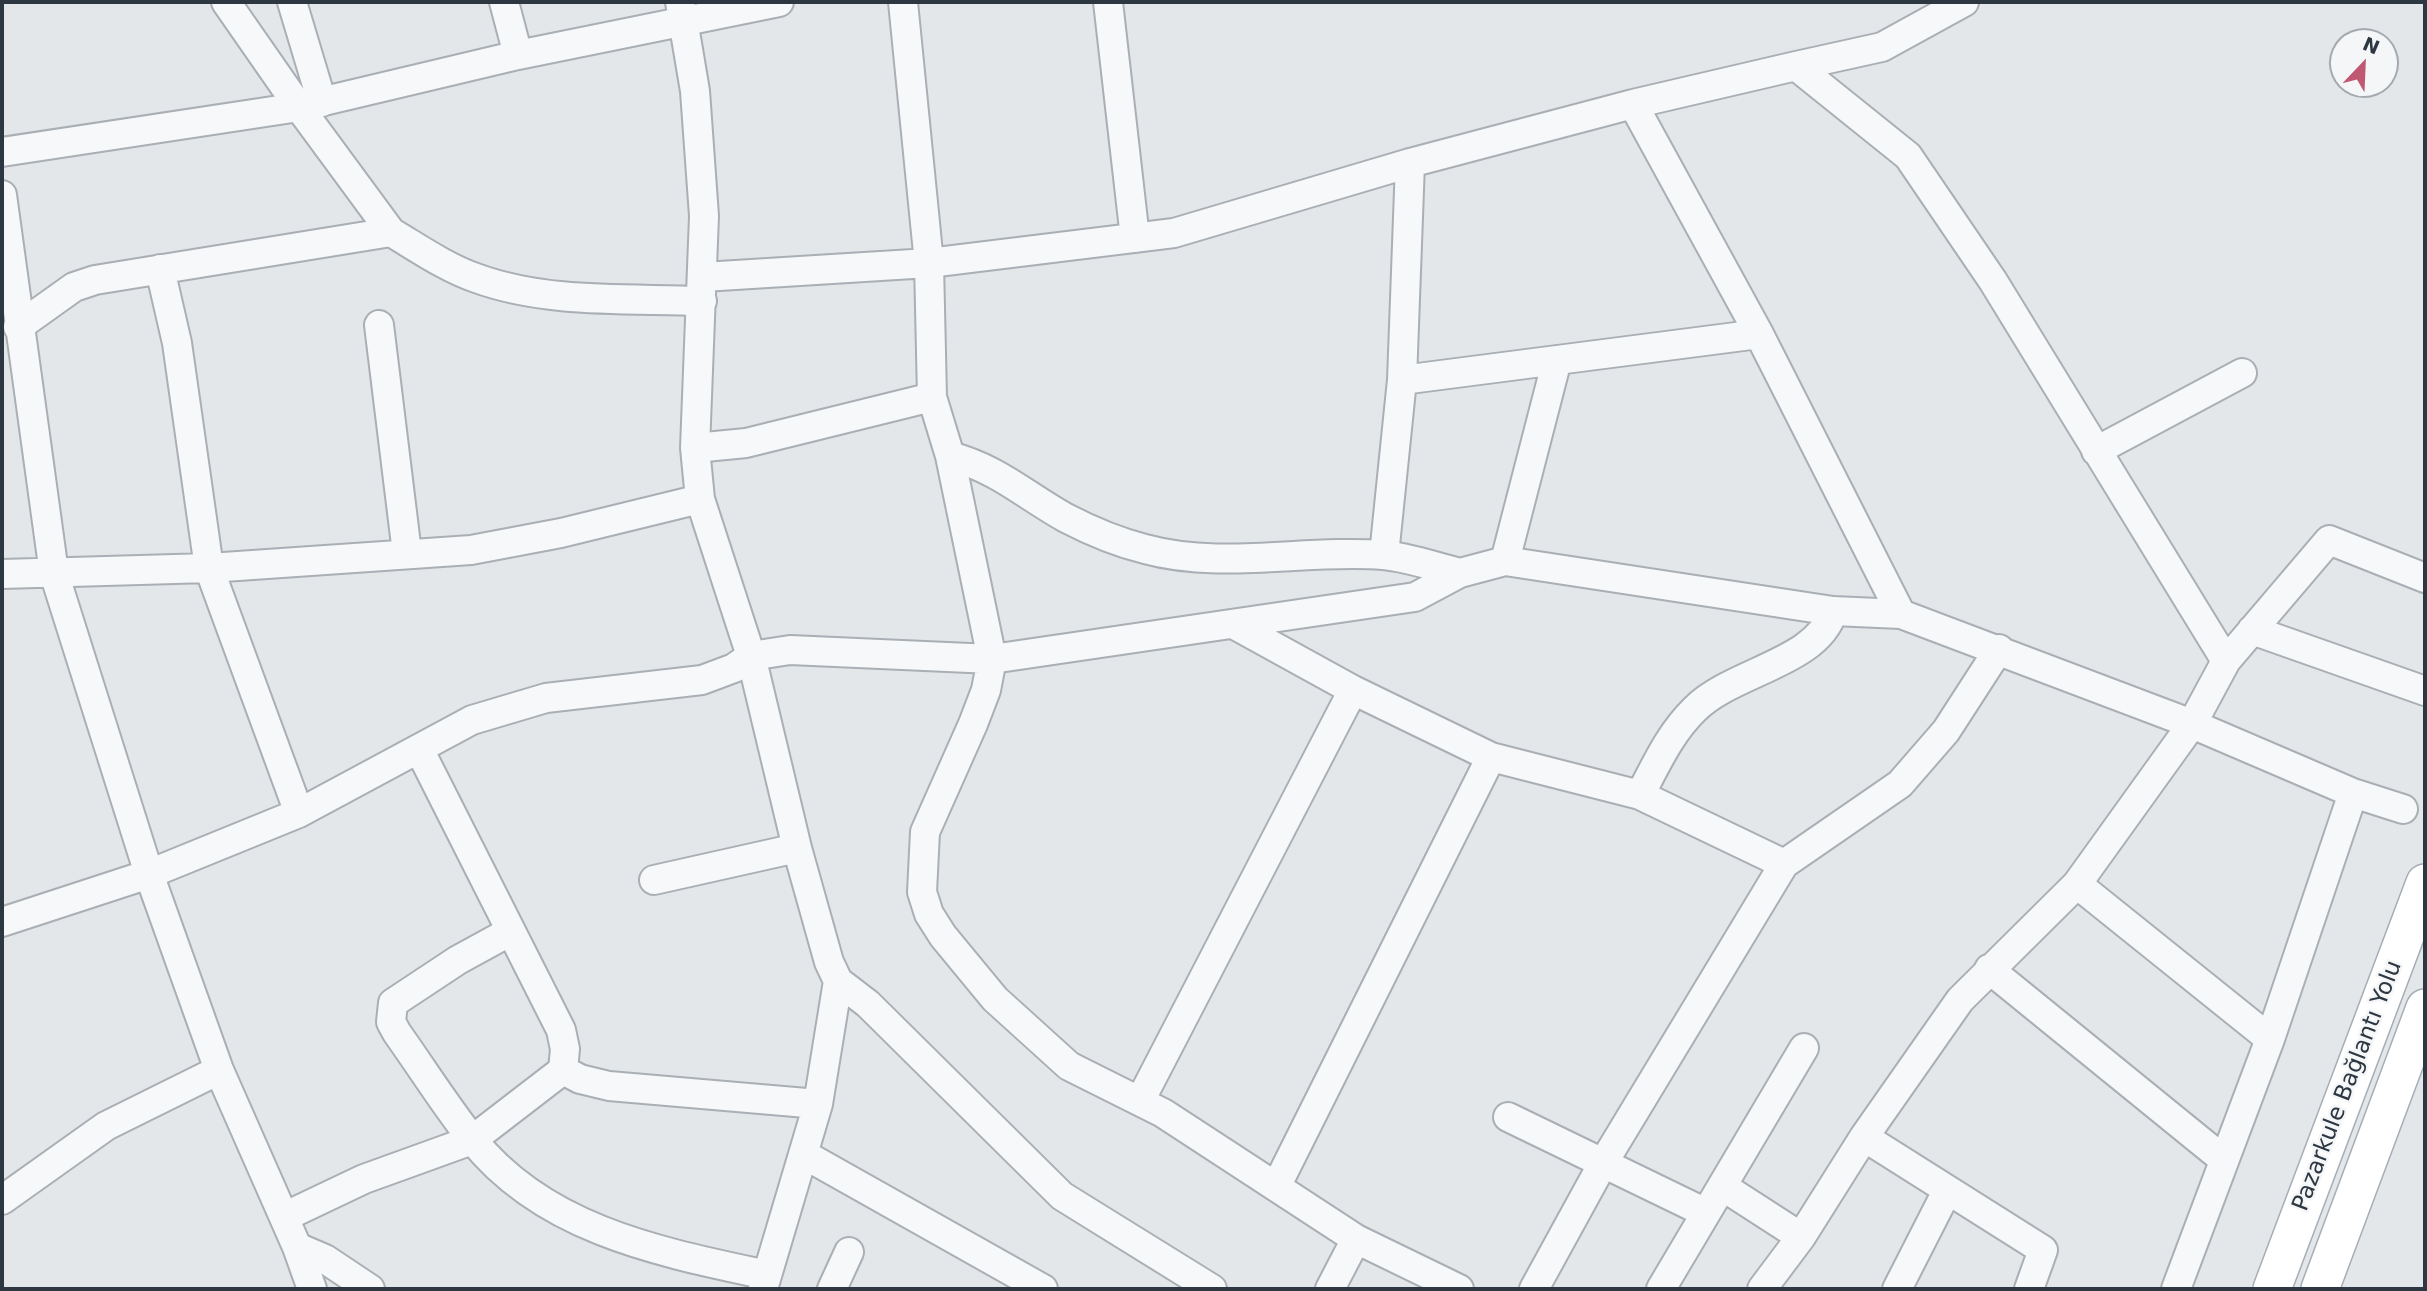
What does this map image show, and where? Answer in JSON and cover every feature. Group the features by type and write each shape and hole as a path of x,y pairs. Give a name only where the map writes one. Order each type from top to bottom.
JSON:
{"main road":[{"name":"Pazarkule Bağlantı Yolu","path":"2272,1289 2425,883"},
{"name":"Pazarkule Bağlantı Yolu","path":"2320,1289 2425,1008"}],"street":[{"path":"226,2 310,105 390,232 445,265 514,289 549,295 702,289 1135,238 1214,223 1410,163 1633,104 1882,47 1964,2"},
{"path":"292,2 310,105"},
{"path":"504,2 518,55"},
{"path":"2,152 310,105 518,55 682,11 779,2"},
{"path":"903,2 929,263 932,397 950,456 992,659 986,690 973,724 925,832 922,892 929,914 995,999 1069,1066 1140,1101 1277,1185 1356,1239 1459,1289"},
{"path":"1108,2 1135,238"},
{"path":"682,11 701,143 702,289 695,448 700,499 751,656 797,848 829,962 838,981 868,1004 1062,1196 1212,1289"},
{"path":"1796,66 1908,156 1993,281 2225,661"},
{"path":"1633,104 1759,334 1901,614"},
{"path":"1384,555 1402,380 1410,163"},
{"path":"2,195 18,327 54,573 149,874 219,1070 297,1247 312,1289"},
{"path":"18,327 74,287 95,280 390,232"},
{"path":"160,269 177,343 209,568 299,813"},
{"path":"379,325 407,553"},
{"path":"1402,380 1759,334"},
{"path":"1505,561 1557,360"},
{"path":"2096,451 2242,373"},
{"path":"695,448 746,443 932,397"},
{"path":"950,456 979,464 1003,476 1065,517 1094,532 1146,550 1193,557 1384,555 1460,573"},
{"path":"2,574 209,568 471,550 700,499"},
{"path":"1762,1289 1801,1237 1864,1138 1960,1000 2077,884 2192,724 2225,661 2329,540 2425,578"},
{"path":"2,922 149,874 299,813 472,720 546,698 702,680 734,668 751,656 790,650 992,659 1235,625 1415,597 1460,573 1505,561 1833,611 1901,614 2000,649 2192,724 2353,793 2403,809"},
{"path":"1640,795 1673,734 1696,708 1719,689 1811,645 1825,632 1833,611"},
{"path":"1235,625 1353,690 1491,757 1640,795 1784,864"},
{"path":"2252,630 2425,691"},
{"path":"1534,1289 1604,1163 1784,864 1900,784 1946,731 2000,649"},
{"path":"1140,1101 1353,690"},
{"path":"284,1217 364,1179 472,1140 563,1070 565,1049 561,1030 419,749"},
{"path":"1277,1185 1491,757"},
{"path":"2176,1289 2270,1039 2353,793"},
{"path":"654,880 797,848"},
{"path":"2077,884 2270,1039"},
{"path":"511,932 458,960 393,1003 391,1022 397,1034 472,1140 523,1187 576,1220 652,1250 765,1282 818,1104 838,981"},
{"path":"1989,969 2224,1160"},
{"path":"1661,1289 1804,1048"},
{"path":"2,1200 106,1126 219,1070"},
{"path":"563,1070 580,1079 609,1086 818,1104"},
{"path":"1508,1117 1706,1213"},
{"path":"1864,1138 2043,1250 2029,1289"},
{"path":"805,1155 1043,1289"},
{"path":"1722,1186 1801,1237"},
{"path":"1897,1289 1947,1191"},
{"path":"1330,1289 1356,1239"},
{"path":"297,1247 326,1259 370,1289"},
{"path":"832,1289 849,1252"}]}
